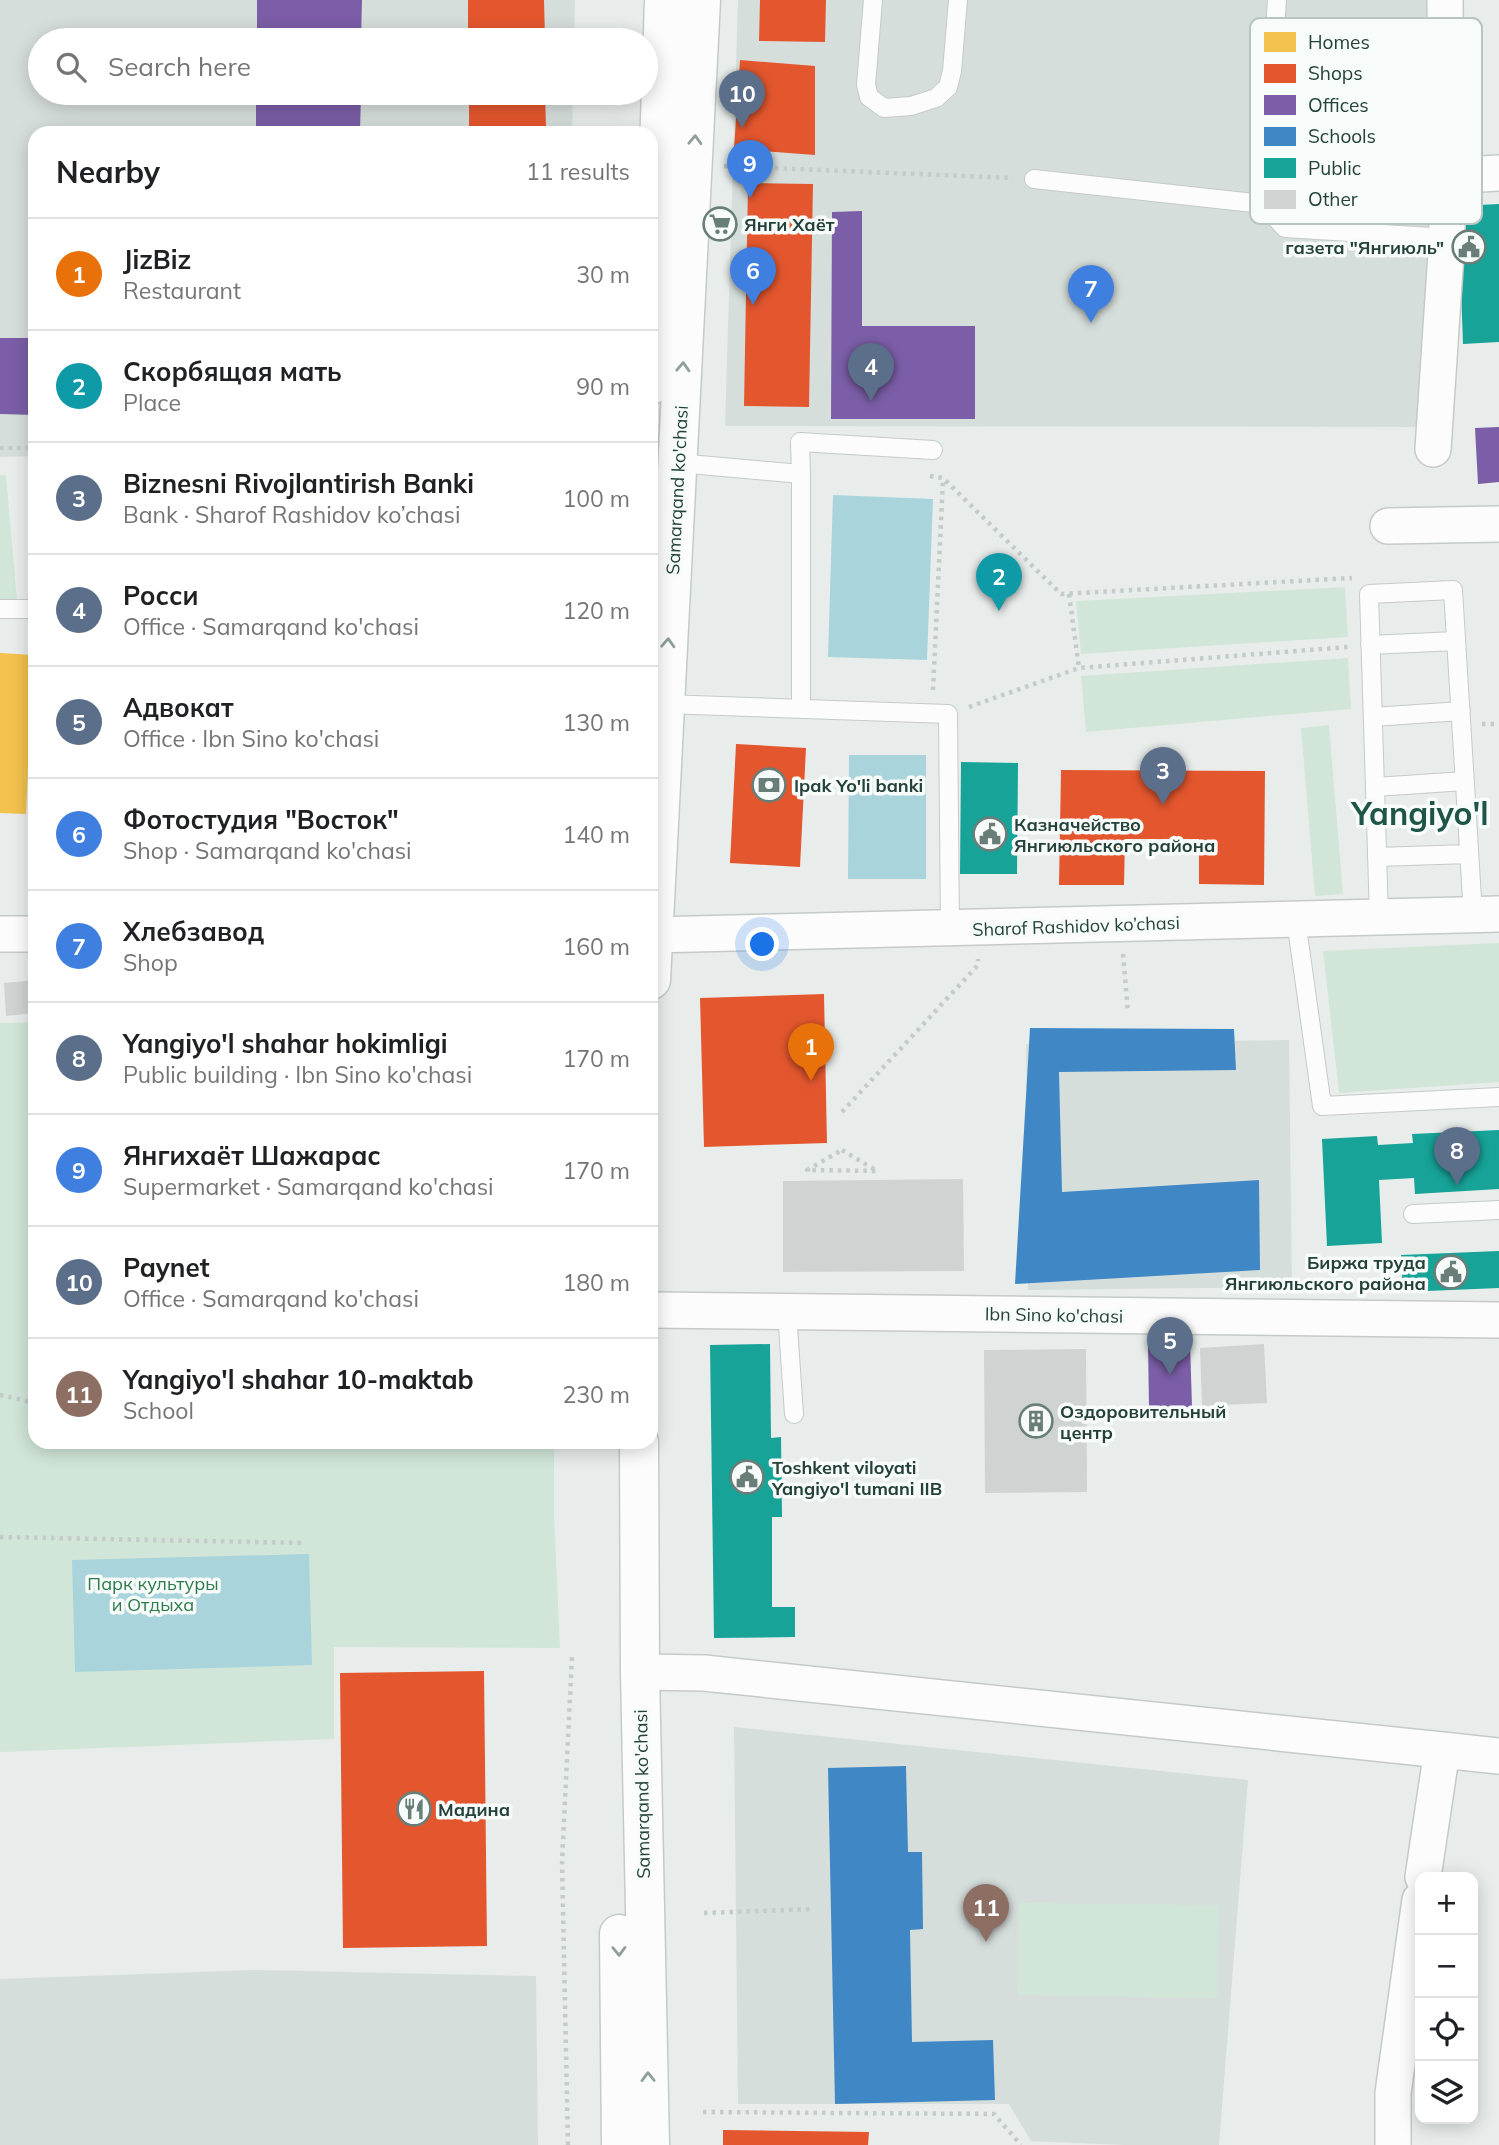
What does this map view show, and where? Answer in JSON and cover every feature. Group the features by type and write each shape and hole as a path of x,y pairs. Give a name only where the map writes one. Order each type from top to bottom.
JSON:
{"main road":[{"path":"657,126 664,0"},
{"name":"Samarqand ko'chasi","path":"658,828 701,0"},
{"name":"Samarqand ko'chasi","path":"617,1449 650,2145"},
{"name":"Samarqand ko'chasi","path":"621,2145 628,1671 639,1449"}],"street":[{"path":"1446,0 1446,18"},
{"path":"1433,449 1447,224"},
{"path":"1388,526 1499,524"},
{"name":"Sharof Rashidov ko’chasi","path":"658,935 1486,914"},
{"path":"0,934 28,934"},
{"name":"Ibn Sino ko'chasi","path":"658,1310 1499,1320"},
{"path":"628,1671 704,1673 1499,1756"},
{"path":"1424,1872 1442,1749"},
{"path":"1393,2145 1393,2093 1415,1935"}],"lane":[{"path":"873,0 866,85 869,97 884,108 911,106 936,99 948,88 958,0"},
{"path":"1276,18 1277,0"},
{"path":"1034,179 1250,203"},
{"path":"1281,224 1285,228 1447,238"},
{"path":"801,709 800,442 933,450"},
{"path":"678,463 801,474"},
{"path":"1379,917 1368,594 1454,590 1469,854 1486,914"},
{"path":"0,609 28,609"},
{"path":"1370,645 1456,640"},
{"path":"665,704 940,714 950,929"},
{"path":"1373,717 1461,711"},
{"path":"1375,787 1465,781"},
{"path":"1377,857 1469,854"},
{"path":"1296,920 1322,1106 1499,1097"},
{"path":"1413,1214 1499,1210"},
{"path":"787,1312 794,1413"}],"path":[{"path":"719,165 1034,179"},
{"path":"0,448 28,448"},
{"path":"917,475 943,478 1061,594 1360,577"},
{"path":"943,478 940,714 1079,668 1370,645"},
{"path":"1069,594 1079,668"},
{"path":"1120,924 1128,1013"},
{"path":"842,1112 978,965"},
{"path":"842,1150 865,1164 877,1171 807,1170 842,1150"},
{"path":"0,1395 28,1401"},
{"path":"0,1537 304,1543"},
{"path":"568,2145 562,1862 572,1656"},
{"path":"704,1913 813,1909"},
{"path":"703,2112 995,2114 1021,2145"}],"shaded area":[{"path":"0,0 575,0 574,28 28,28 28,105 573,105 572,126 28,126 28,456 0,457"},
{"path":"738,0 1446,0 1445,18 1250,18 1250,224 1429,224 1422,427 725,426"},
{"path":"1289,1040 1292,1287 1028,1290 1026,1044"},
{"path":"734,1727 1248,1780 1219,2145 1031,2141 1009,2104 738,2104"},
{"path":"255,1970 536,1976 538,2145 0,2145 0,1979"}],"green space":[{"path":"0,475 6,475 17,601 0,601"},
{"path":"1345,587 1348,637 1081,654 1076,601"},
{"path":"1348,658 1351,709 1086,732 1081,676"},
{"path":"1329,725 1343,894 1315,896 1301,728"},
{"path":"1499,943 1499,1082 1339,1093 1323,951"},
{"name":"Парк культуры и Отдыха","path":"28,1022 28,1449 554,1449 560,1648 334,1647 334,1739 0,1752 0,1023"},
{"path":"1019,1903 1219,1905 1218,1998 1018,1995"}],"water":[{"path":"833,495 933,499 927,660 828,657"},
{"path":"849,755 926,755 926,879 848,879"},
{"path":"309,1554 312,1665 75,1672 72,1560"}],"building: Homes":[{"path":"0,653 28,655 26,814 0,813"}],"building: Shops":[{"path":"468,0 544,0 545,28 468,28"},
{"path":"760,0 826,0 825,42 759,41"},
{"path":"740,60 815,66 815,155 734,149"},
{"path":"469,105 545,105 546,126 469,126"},
{"path":"748,183 813,184 809,407 744,406"},
{"name":"Ipak Yo'li banki","path":"736,744 806,748 800,867 730,863"},
{"path":"1061,770 1265,771 1264,885 1199,884 1199,839 1125,839 1124,885 1059,885"},
{"path":"824,994 827,1143 704,1147 700,998"},
{"name":"Мадина","path":"484,1671 487,1946 343,1948 340,1673"},
{"path":"723,2130 869,2132 868,2145 723,2145"}],"building: Offices":[{"path":"257,0 362,0 361,28 257,28"},
{"path":"256,105 361,105 360,126 256,126"},
{"path":"862,211 862,326 975,326 975,419 831,419 832,212"},
{"path":"0,338 28,338 28,415 0,414"},
{"path":"1499,427 1499,482 1478,484 1475,428"},
{"path":"1190,1342 1192,1407 1149,1408 1148,1344"}],"building: Schools":[{"path":"1030,1028 1234,1029 1236,1070 1059,1072 1062,1192 1259,1180 1260,1270 1015,1284"},
{"path":"906,1766 908,1852 922,1852 923,1929 910,1930 912,2042 993,2040 995,2100 835,2104 828,1768"}],"building: Public":[{"path":"1499,204 1499,342 1463,344 1459,224 1482,224 1482,205"},
{"path":"961,762 1018,763 1017,874 960,874"},
{"path":"1499,1130 1499,1189 1415,1194 1414,1178 1379,1180 1382,1243 1327,1246 1322,1139 1377,1136 1378,1145 1413,1143 1412,1134"},
{"name":"Биржа труда Янгиюльского района","path":"1499,1251 1499,1288 1403,1292 1401,1255"},
{"name":"Toshkent viloyati Yangiyo'l tumani IIB","path":"770,1344 771,1438 781,1437 782,1517 772,1517 772,1607 795,1607 795,1637 714,1638 710,1345"}],"building: Other":[{"path":"28,981 28,1014 6,1016 4,983"},
{"path":"963,1179 964,1271 783,1272 783,1181"},
{"path":"1264,1344 1267,1403 1202,1406 1200,1348"},
{"name":"Оздоровительный центр","path":"1086,1349 1087,1492 985,1493 984,1350"}],"place":[{"name":"Paynet","path":"742,128"},
{"name":"Янгихаёт Шажарас","path":"750,198"},
{"name":"Янги Хаёт","path":"720,224"},
{"name":"газета \"Янгиюль\"","path":"1469,247"},
{"name":"Фотостудия \"Восток\"","path":"753,305"},
{"name":"Хлебзавод","path":"1091,323"},
{"name":"Росси","path":"871,401"},
{"name":"Скорбящая мать","path":"999,611"},
{"name":"Ipak Yo'li banki","path":"769,785"},
{"name":"Biznesni Rivojlantirish Banki","path":"1163,805"},
{"name":"Казначейство Янгиюльского района","path":"990,834"},
{"name":"JizBiz","path":"811,1081"},
{"name":"Yangiyo'l shahar hokimligi","path":"1457,1185"},
{"name":"Биржа труда Янгиюльского района","path":"1451,1272"},
{"name":"Адвокат","path":"1170,1375"},
{"name":"Оздоровительный центр","path":"1036,1421"},
{"name":"Toshkent viloyati Yangiyo'l tumani IIB","path":"747,1477"},
{"name":"Мадина","path":"414,1809"},
{"name":"Yangiyo'l shahar 10-maktab","path":"986,1942"}],"district":[{"name":"Yangiyo'l","path":"1420,813"}]}
